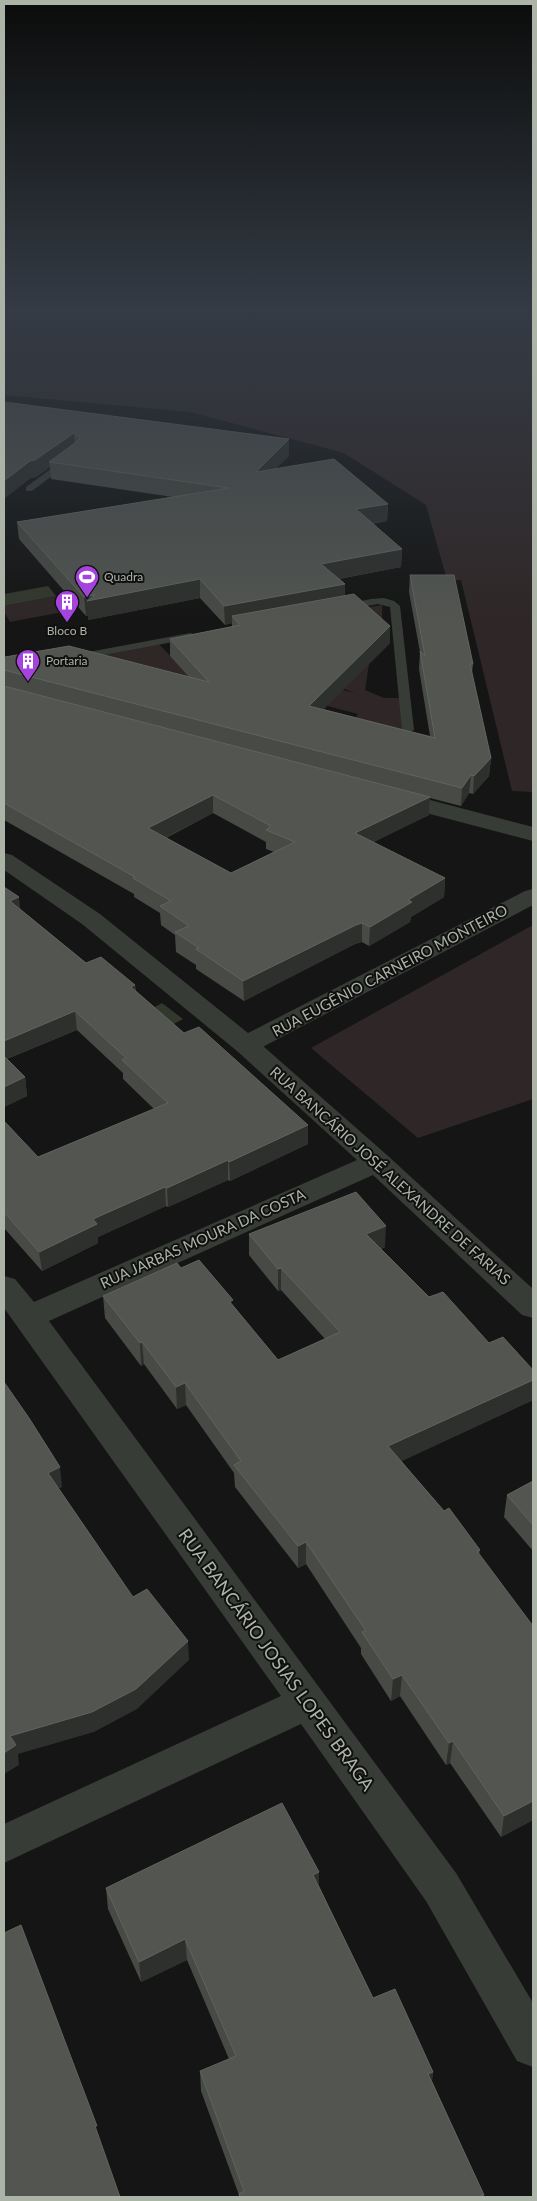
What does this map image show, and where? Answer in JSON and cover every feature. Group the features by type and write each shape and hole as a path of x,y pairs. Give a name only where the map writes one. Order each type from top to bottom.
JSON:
{"street":[{"path":"370,791 533,834"},
{"name":"RUA BANCÁRIO JOSÉ ALEXANDRE DE FARIAS","path":"4,860 91,919 246,1045 377,1162 533,1307"},
{"name":"RUA EUGÊNIO CARNEIRO MONTEIRO","path":"246,1045 533,896"},
{"name":"RUA JARBAS MOURA DA COSTA","path":"29,1316 377,1162"},
{"name":"RUA BANCÁRIO JOSIAS LOPES BRAGA","path":"4,1287 29,1316 306,1703 441,1887 533,2045"},
{"path":"4,1844 306,1703"}],"lane":[{"path":"29,489 75,454"},
{"path":"332,610 381,601 392,603 396,606 408,730"},
{"path":"68,658 205,633"}],"shaded area":[{"path":"204,416 533,416 533,792 512,791 461,580 447,580 426,505 344,453"},
{"path":"48,586 56,596 4,606 4,594"},
{"path":"61,595 73,610 10,622 4,612 4,606"},
{"path":"382,605 383,648 371,651 365,690 384,698 400,698 402,730 355,718 358,714 304,700 60,664 159,644 188,675 352,610","holes":["359,673 344,689 355,693 322,685"]},
{"path":"533,925 533,1099 418,1138 311,1048"},
{"path":"162,1003 183,1019 170,1026 149,1010"}],"building":[{"path":"4,416 110,416 289,439 256,472 334,459 388,504 356,509 402,549 321,564 345,584 224,606 200,579 87,601 95,595 84,597 17,522 229,488 49,462 79,440 80,437 74,433 35,460 30,461 4,481"},
{"path":"410,575 454,575 473,664 470,664 491,758 474,776 471,775 462,788 4,670 5,657 69,646 209,682 170,639 240,625 232,616 354,594 390,626 309,706 435,738 420,651 425,656"},
{"path":"4,686 430,797 355,833 445,878 408,900 412,902 370,927 362,923 356,925 243,981 196,949 199,948 175,932 189,926 160,906 171,901 133,878 135,877 4,803","holes":["213,795 271,826 266,830 295,842 231,873 148,828"]},
{"path":"4,887 19,897 10,901 86,963 101,957 135,985 131,987 184,1033 199,1027 308,1125 229,1162 228,1160 93,1219 97,1224 39,1252 4,1212 4,1121 38,1157 168,1103 122,1060 126,1058 75,1011 4,1041"},
{"path":"4,1056 25,1077 4,1087"},
{"path":"356,1192 386,1226 366,1234 429,1297 443,1292 489,1343 503,1337 533,1370 533,1380 388,1446 444,1511 449,1508 480,1550 477,1551 533,1626 533,1801 504,1816 453,1741 449,1743 402,1675 393,1679 362,1632 366,1631 306,1542 298,1546 234,1465 241,1461 185,1383 176,1387 142,1342 140,1343 103,1296 177,1263 181,1268 199,1260 233,1300 230,1302 278,1360 340,1332 281,1268 278,1269 249,1234"},
{"path":"4,1382 60,1467 48,1473 133,1597 147,1589 188,1641 136,1689 92,1712 10,1736 16,1745 4,1753"},
{"path":"533,1481 533,1525 507,1495"},
{"path":"282,1803 319,1872 313,1875 373,1998 395,1989 433,2072 428,2074 484,2195 478,2197 240,2197 239,2194 244,2191 200,2071 236,2056 185,1939 139,1962 106,1888"},
{"path":"21,1925 97,2126 95,2126 120,2197 4,2197 4,1933"}],"place":[{"name":"Quadra","path":"87,598"},
{"name":"Bloco B","path":"67,623"},
{"name":"Portaria","path":"28,682"}]}
